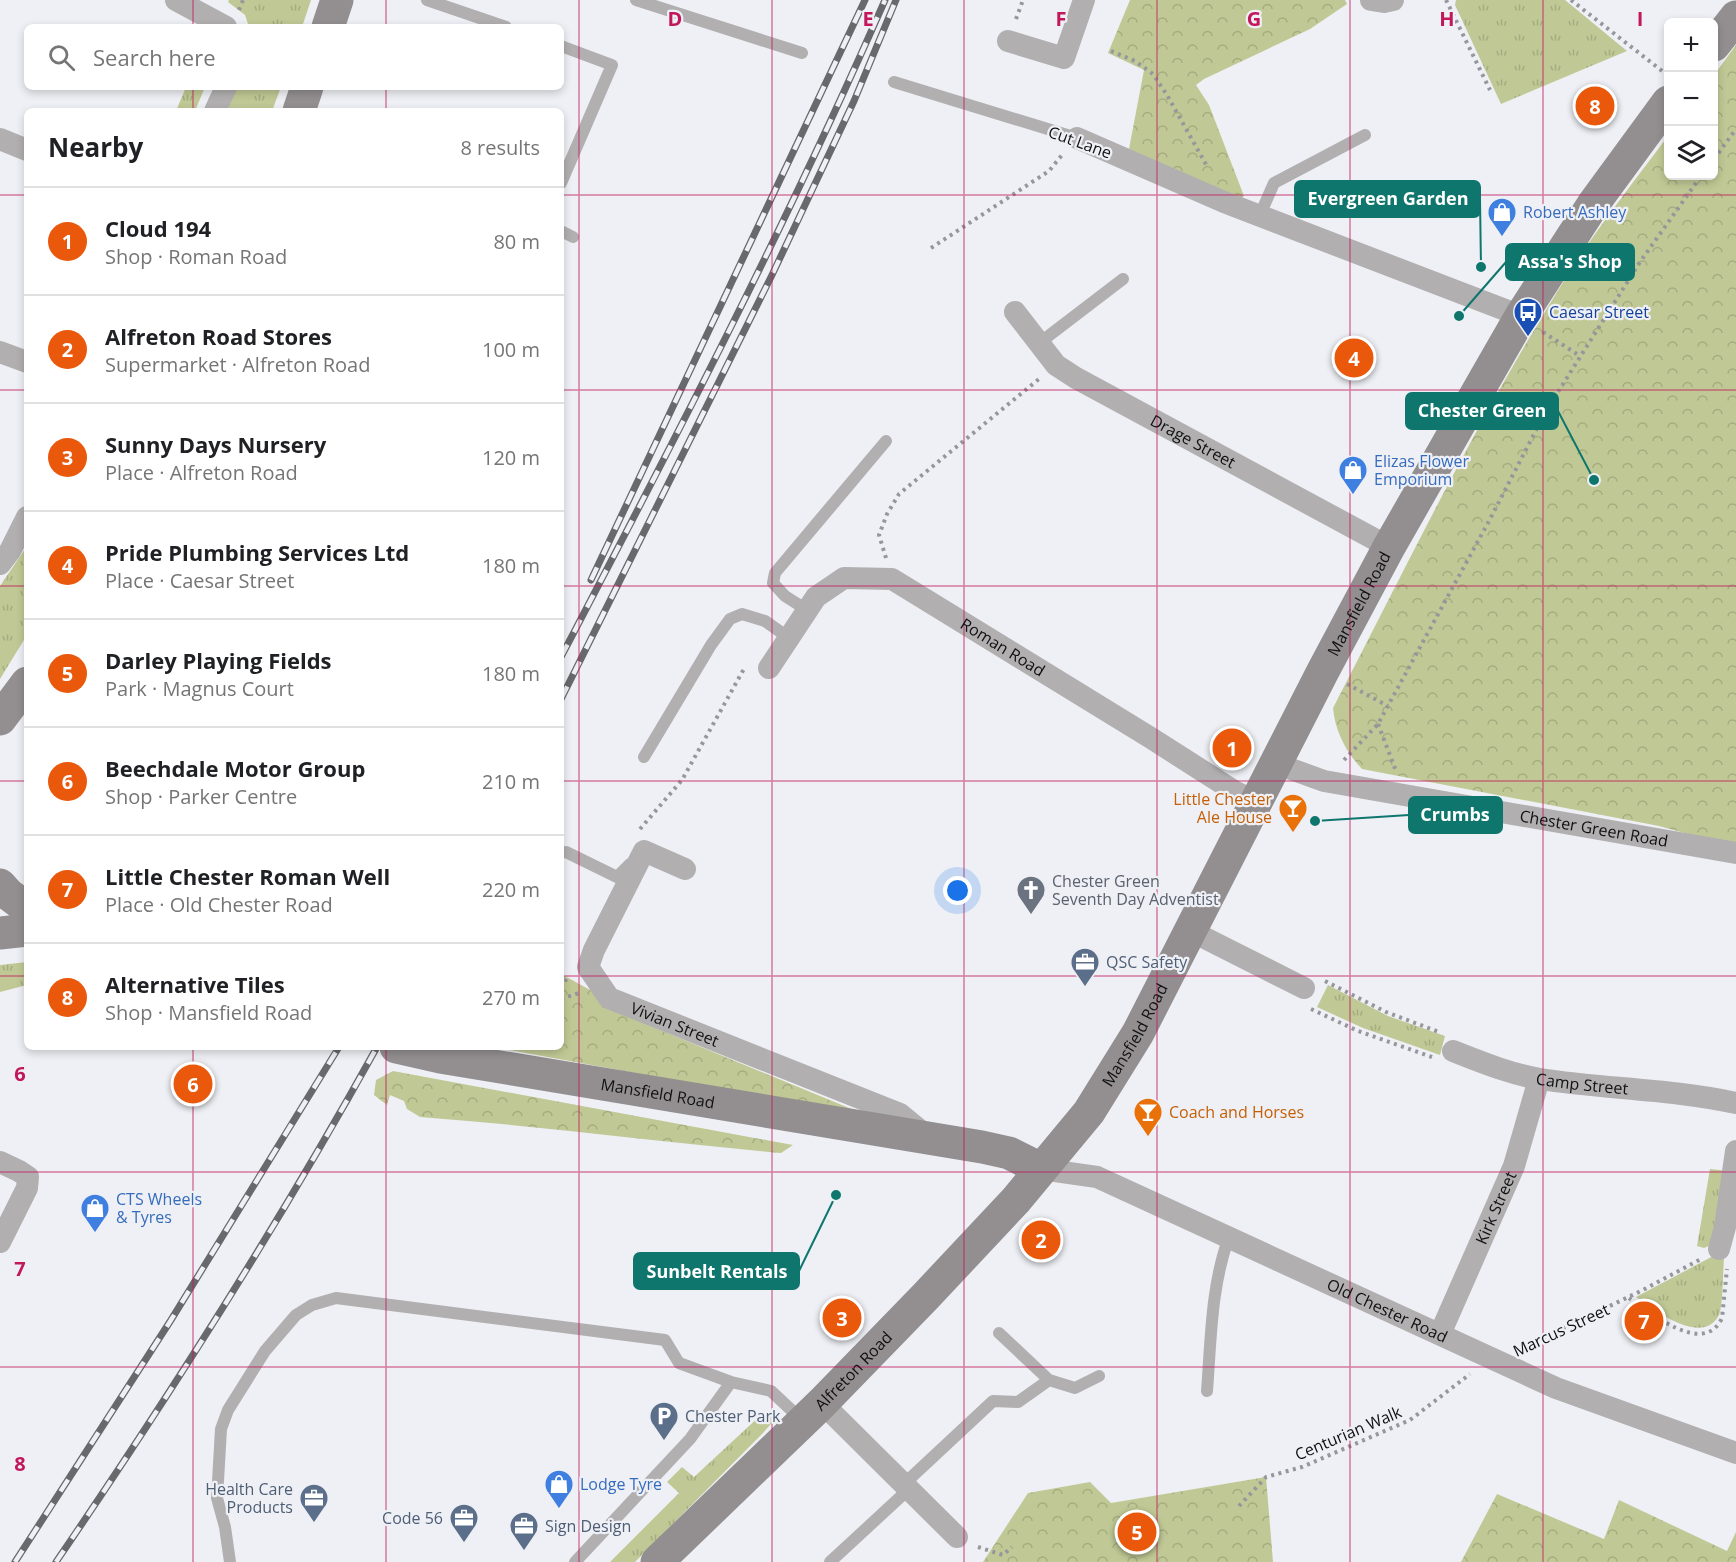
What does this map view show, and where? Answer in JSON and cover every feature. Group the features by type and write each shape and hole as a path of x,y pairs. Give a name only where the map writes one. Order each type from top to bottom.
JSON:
{"street":[{"path":"176,0 220,24"},
{"path":"329,24 337,0"},
{"path":"1008,41 1064,58 1084,0"},
{"path":"1371,0 1384,2 1393,0"},
{"path":"1718,39 1736,17"},
{"path":"216,108 225,90"},
{"path":"300,108 307,90"},
{"name":"Mansfield Road","path":"408,1050 1009,1153 1041,1169 1089,1112 1138,1033 1323,670 1389,548 1521,316 1594,203 1664,107"},
{"name":"Cut Lane","path":"1077,138 1260,215"},
{"path":"0,139 24,149"},
{"path":"1260,215 1521,316"},
{"name":"Drage Street","path":"1015,312 1056,365 1076,378 1389,548"},
{"path":"0,352 24,361"},
{"path":"0,564 10,551 24,523"},
{"path":"769,668 816,597 844,578 892,579"},
{"name":"Roman Road","path":"892,579 1234,791 1256,802"},
{"path":"0,719 24,687"},
{"name":"Chester Green Road","path":"1277,764 1324,781 1736,853"},
{"path":"639,843 685,869"},
{"name":"Vivian Street","path":"639,843 588,967 609,998 900,1114 930,1139"},
{"path":"0,885 24,906"},
{"path":"0,933 24,930"},
{"path":"1189,930 1310,991"},
{"name":"Camp Street","path":"1453,1051 1498,1068 1539,1079 1726,1101"},
{"name":"Kirk Street","path":"1440,1334 1514,1166 1539,1079"},
{"path":"1725,1246 1736,1151"},
{"path":"0,1161 28,1177 27,1188 0,1242"},
{"name":"Old Chester Road","path":"1041,1169 1097,1177 1556,1388 1736,1453"},
{"name":"Alfreton Road","path":"657,1562 813,1412 926,1297 1016,1200 1041,1169"},
{"path":"813,1412 906,1486 957,1537"}],"lane":[{"path":"427,0 497,24"},
{"path":"636,0 802,52"},
{"path":"564,47 612,65 564,176"},
{"name":"Cut Lane","path":"894,82 1077,138"},
{"path":"1260,215 1274,183 1365,135"},
{"path":"564,232 573,237"},
{"path":"1038,344 1123,279"},
{"path":"807,610 785,596 773,583 775,573 886,441"},
{"path":"644,757 711,645 730,619 742,614 765,621 789,638"},
{"path":"566,852 617,877 639,843"},
{"path":"1207,1391 1215,1287 1220,1262 1229,1237"},
{"path":"230,1562 225,1527 217,1498 221,1429 228,1410 265,1351 296,1315 312,1305 336,1298 665,1340 679,1363 731,1382 771,1391 813,1412"},
{"path":"999,1333 1049,1380 1075,1388 1098,1376"},
{"path":"830,1562 993,1401 1018,1402 1049,1380"},
{"path":"575,1562 690,1439 731,1382"}],"path":[{"path":"1446,0 1490,90"},
{"path":"1573,1 1580,3"},
{"path":"1573,1 1664,73"},
{"path":"1112,51 1135,61 1153,74 1167,94 1224,201"},
{"path":"1718,152 1736,129"},
{"path":"931,248 1048,171 1077,138"},
{"path":"1324,781 1378,724 1546,411 1640,262 1698,180"},
{"path":"1521,316 1580,356"},
{"path":"892,579 879,535 887,514 899,494 1056,365"},
{"path":"639,843 682,780 748,662 769,668"},
{"path":"1323,670 1388,706"},
{"path":"1378,724 1404,794"},
{"path":"1324,980 1386,1012 1456,1039 1453,1051 1449,1063 1358,1031 1309,1008 1310,991 1324,980"},
{"path":"1628,1298 1665,1322 1694,1334 1705,1335 1719,1325 1722,1318 1725,1246"},
{"name":"Marcus Street","path":"1498,1360 1628,1298 1725,1246"},
{"name":"Centurian Walk","path":"1239,1506 1266,1477 1302,1467 1410,1420 1470,1374 1498,1360"},
{"path":"957,1537 968,1544 1003,1555 1012,1547"}],"green space":[{"path":"229,0 311,0 303,24 248,24 245,15 228,2"},
{"path":"1130,0 1345,0 1347,4 1310,29 1204,79 1196,85 1209,105 1244,196 1238,200 1129,149 1144,70 1108,53"},
{"path":"1456,0 1565,0 1627,51 1501,104 1455,5"},
{"path":"1736,45 1736,847 1659,826 1362,769 1342,741 1333,708 1472,440 1531,335 1600,227 1664,141 1664,180 1718,180 1718,70"},
{"path":"185,90 204,90 196,108 177,108"},
{"path":"236,90 280,90 273,108 228,108"},
{"path":"24,550 24,640 0,679 0,586"},
{"path":"24,962 24,986 0,992 0,965"},
{"path":"564,976 592,991 602,1006 866,1115 509,1050 564,1050"},
{"path":"1328,985 1388,1016 1445,1036 1440,1055 1363,1028 1317,1007"},
{"path":"393,1071 793,1145 781,1153 420,1117 407,1109 404,1101 390,1095 387,1105 374,1095 376,1080"},
{"path":"1710,1169 1729,1171 1713,1244 1704,1248 1697,1246"},
{"path":"1717,1254 1724,1258 1722,1297 1719,1315 1712,1324 1702,1328 1678,1323 1636,1297"},
{"path":"773,1410 776,1418 763,1433 635,1562 610,1562 679,1493 667,1482 682,1467 694,1477 762,1414"},
{"path":"1266,1477 1273,1562 983,1562 1028,1493 1090,1482 1111,1503"},
{"path":"1497,1494 1604,1539 1619,1500 1727,1551 1736,1532 1736,1562 1461,1562"}],"railway":[{"path":"591,580 865,0"},
{"path":"564,651 769,249 848,84 885,0"},
{"path":"564,693 772,275 854,101 896,0"},
{"path":"15,1562 171,1320 337,1050"},
{"path":"56,1562 140,1436 262,1244 375,1050"}],"place":[{"name":"Alternative Tiles","path":"1595,106"},
{"name":"Robert Ashley","path":"1502,238"},
{"name":"Evergreen Garden","path":"1481,267"},
{"name":"Assa's Shop","path":"1459,316"},
{"name":"Caesar Street","path":"1528,338"},
{"name":"Pride Plumbing Services Ltd","path":"1354,358"},
{"name":"Chester Green","path":"1594,480"},
{"name":"Elizas Flower Emporium","path":"1353,496"},
{"name":"Cloud 194","path":"1232,748"},
{"name":"Crumbs","path":"1315,821"},
{"name":"Little Chester Ale House","path":"1293,834"},
{"name":"Chester Green Seventh Day Adventist","path":"1031,916"},
{"name":"QSC Safety","path":"1085,988"},
{"name":"Beechdale Motor Group","path":"193,1084"},
{"name":"Coach and Horses","path":"1148,1138"},
{"name":"Sunbelt Rentals","path":"836,1195"},
{"name":"CTS Wheels & Tyres","path":"95,1234"},
{"name":"Alfreton Road Stores","path":"1041,1240"},
{"name":"Sunny Days Nursery","path":"842,1318"},
{"name":"Little Chester Roman Well","path":"1644,1321"},
{"name":"Chester Park","path":"664,1442"},
{"name":"Lodge Tyre","path":"559,1510"},
{"name":"Health Care Products","path":"314,1524"},
{"name":"Darley Playing Fields","path":"1137,1532"},
{"name":"Code 56","path":"464,1544"},
{"name":"Sign Design","path":"524,1552"}]}
